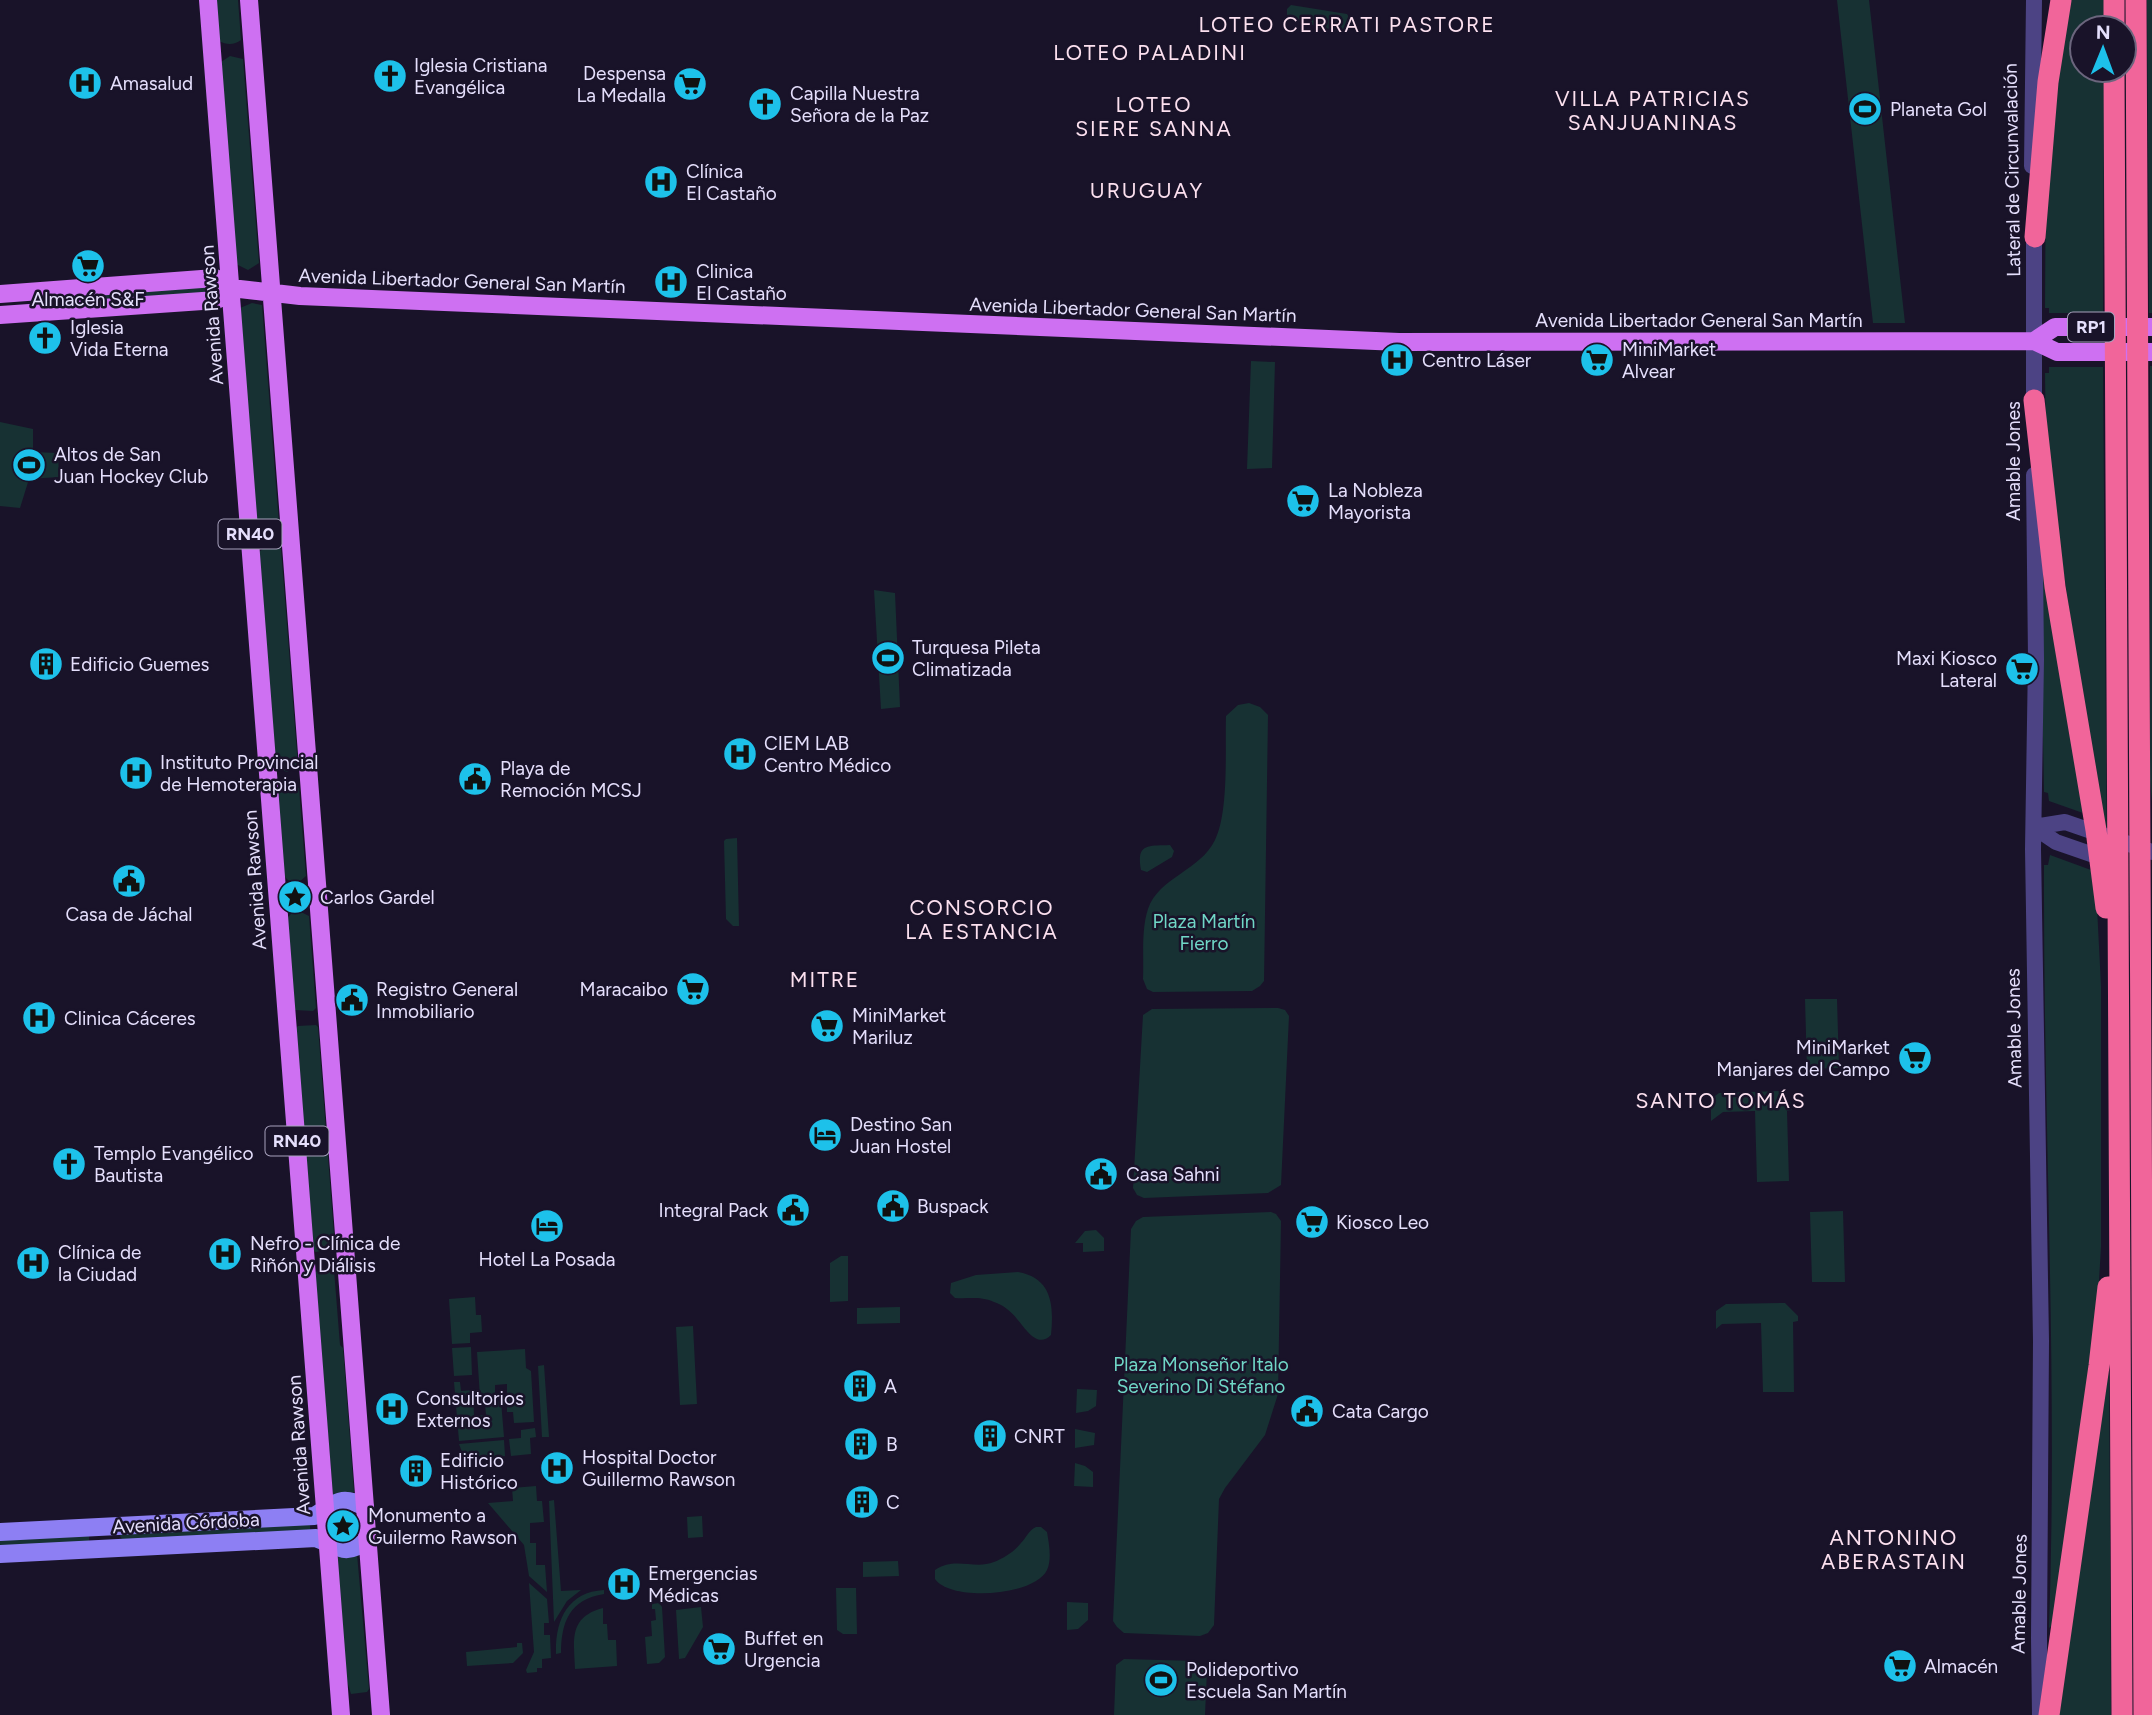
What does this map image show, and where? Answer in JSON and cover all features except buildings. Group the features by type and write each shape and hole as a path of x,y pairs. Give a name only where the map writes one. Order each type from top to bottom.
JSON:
{"highway":[{"path":"2035,237 2048,82 2061,0"},
{"path":"2136,0 2139,807 2147,917 2141,1038 2144,1715"},
{"path":"2114,84 2117,799 2112,911 2120,1184 2122,1715"},
{"path":"2034,401 2055,587 2112,911"},
{"path":"2049,1715 2101,1354 2120,1184"},
{"path":"2141,1212 2152,1313"}],"main road":[{"name":"Avenida Rawson","path":"208,0 341,1715"},
{"name":"RN40","path":"249,0 381,1715"},
{"name":"Avenida Libertador General San Martín","path":"0,294 215,278 231,288 271,293 1399,342 2034,341 2057,352 2152,352"},
{"path":"0,315 217,300 231,288"},
{"name":"Avenida Libertador General San Martín","path":"2034,341 2055,327 2152,327"},
{"name":"Avenida Córdoba","path":"0,1532 314,1516 336,1503 347,1501 365,1507"},
{"name":"Avenida Córdoba","path":"0,1554 316,1538 328,1545 346,1549 368,1539"}],"street":[{"name":"Lateral de Circunvalación","path":"2034,0 2034,341"},
{"name":"Amable Jones","path":"2034,341 2034,994 2042,1375 2040,1715"},
{"path":"2034,827 2064,822 2152,852"},
{"path":"2034,827 2056,842 2152,875"}],"green space":[{"path":"216,0 238,0 241,40 238,42 230,44 219,41"},
{"name":"Planeta Gol","path":"1837,0 1869,0 1905,323 1873,323"},
{"path":"2066,0 2104,0 2104,14 2068,14 2068,84 2104,84 2103,313 2049,313 2049,308 2045,308 2046,149"},
{"path":"2147,0 2152,0 2152,313 2149,313"},
{"path":"1291,5 1347,14 1350,19 1348,28 1343,32 1291,20 1287,9"},
{"path":"230,56 243,59 259,263 248,270 236,264 221,62"},
{"path":"214,285 215,293 91,302 89,300 90,294"},
{"path":"252,303 262,305 279,524 270,528 256,525 240,308"},
{"path":"1251,361 1275,362 1272,468 1247,469"},
{"path":"2152,366 2152,802 2150,781"},
{"path":"2049,367 2103,367 2107,863 2046,454 2045,373 2049,373"},
{"name":"Altos de San Juan Hockey Club","path":"0,422 33,429 33,452 58,453 59,477 29,479 20,508 0,506"},
{"path":"2039,507 2083,813 2049,801 2048,793 2044,792"},
{"path":"267,546 281,549 298,766 287,772 275,767 259,552"},
{"name":"Turquesa Pileta Climatizada","path":"874,590 895,593 900,707 881,709"},
{"name":"Plaza Martín Fierro","path":"1249,703 1260,707 1268,715 1264,981 1252,991 1153,992 1147,989 1143,979 1144,935 1148,909 1161,889 1200,859 1215,840 1224,797 1226,716 1238,705"},
{"path":"289,785 299,788 306,876 298,883 290,882 284,876 277,791"},
{"path":"737,838 739,926 733,926 726,919 724,841"},
{"path":"1170,845 1174,851 1172,857 1147,872 1141,870 1142,850 1150,846"},
{"path":"2050,855 2091,870 2097,907 2101,986 2101,1247 2096,1331 2054,1624 2049,1628 2052,1437 2044,865 2048,865"},
{"path":"299,911 309,916 316,1008 313,1011 295,1010 287,918"},
{"path":"1805,999 1837,999 1839,1068 1807,1069"},
{"path":"1152,1009 1285,1010 1289,1016 1281,1185 1268,1193 1144,1198 1137,1195 1133,1188 1143,1015"},
{"path":"316,1025 335,1248 316,1252 313,1251 295,1029 298,1026"},
{"path":"1779,1091 1792,1104 1792,1110 1787,1111 1789,1181 1757,1182 1755,1111 1723,1112 1711,1121 1711,1099 1719,1093"},
{"path":"1843,1211 1845,1282 1812,1282 1810,1212"},
{"name":"Plaza Monseñor Italo Severino Di Stéfano","path":"1271,1212 1281,1221 1278,1394 1265,1435 1219,1499 1214,1625 1208,1633 1200,1636 1124,1633 1113,1621 1131,1229 1136,1221 1143,1217"},
{"path":"1096,1230 1104,1238 1104,1251 1083,1252 1083,1243 1075,1243 1085,1231"},
{"path":"841,1256 848,1256 848,1301 830,1302 830,1263"},
{"path":"330,1268 334,1270 340,1345 343,1348 354,1492 333,1496 315,1272"},
{"path":"1018,1272 1038,1280 1048,1294 1052,1324 1051,1335 1046,1339 1032,1336 1012,1313 1001,1305 984,1299 955,1298 950,1293 951,1283 976,1275"},
{"path":"475,1297 476,1315 481,1315 482,1332 470,1333 470,1343 452,1344 449,1299"},
{"path":"1785,1303 1798,1316 1798,1321 1793,1322 1794,1392 1763,1392 1761,1323 1722,1324 1716,1329 1716,1311 1726,1304"},
{"path":"900,1307 900,1323 857,1324 857,1308"},
{"path":"693,1326 697,1404 680,1405 676,1327"},
{"path":"471,1347 472,1375 454,1376 452,1348"},
{"path":"525,1349 526,1368 531,1371 534,1422 514,1423 513,1412 507,1412 507,1384 495,1385 495,1395 480,1397 477,1352"},
{"path":"544,1365 549,1437 542,1437 538,1366"},
{"path":"2109,1367 2111,1715 2053,1715"},
{"path":"454,1382 460,1382 461,1391 473,1390 474,1416 486,1415 485,1404 501,1401 504,1437 459,1441"},
{"path":"1077,1389 1097,1390 1096,1406 1076,1413"},
{"path":"535,1428 536,1437 530,1438 531,1454 511,1456 509,1439 521,1438 521,1430"},
{"path":"1075,1429 1095,1433 1094,1445 1075,1448"},
{"path":"504,1440 505,1456 465,1460 459,1444"},
{"path":"1075,1463 1093,1472 1093,1487 1074,1486"},
{"path":"536,1486 537,1501 542,1501 544,1522 530,1523 530,1543 536,1543 536,1565 545,1565 547,1592 529,1576 524,1545 488,1503 513,1501 512,1488"},
{"path":"554,1500 561,1591 581,1590 567,1601 554,1622 549,1501"},
{"path":"702,1516 703,1537 688,1538 687,1517"},
{"path":"310,1524 310,1530 123,1541 120,1536 122,1532"},
{"path":"1036,1527 1047,1532 1049,1561 1047,1570 1027,1586 992,1593 974,1593 944,1586 935,1579 935,1570 942,1566 957,1563 979,1565 1001,1559"},
{"path":"89,1536 89,1541 0,1547 0,1538"},
{"path":"357,1554 369,1689 367,1692 351,1694 346,1678 336,1559 338,1556"},
{"path":"898,1561 899,1576 863,1577 863,1562"},
{"path":"529,1583 547,1599 549,1623 544,1623 544,1635 550,1635 551,1658 542,1659 542,1668 537,1668 537,1672 527,1673 534,1652"},
{"path":"836,1588 856,1588 857,1634 843,1634 837,1630"},
{"path":"604,1590 604,1594 583,1601 575,1607 563,1631 561,1653 556,1654 561,1620 572,1602 591,1592"},
{"path":"1067,1602 1088,1603 1088,1620 1078,1629 1067,1630"},
{"path":"659,1603 662,1607 665,1657 659,1663 647,1664 645,1637 652,1636 651,1621 656,1620 652,1604"},
{"path":"701,1607 703,1627 685,1658 679,1659 676,1610"},
{"path":"603,1608 603,1624 607,1624 608,1640 616,1640 617,1666 575,1669 574,1640 578,1624 584,1617"},
{"path":"517,1643 522,1643 523,1653 513,1663 467,1666 466,1652 517,1647"},
{"name":"Polideportivo Escuela San Martín","path":"1124,1659 1196,1661 1207,1670 1205,1715 1114,1715 1116,1665"}],"place":[{"name":"Iglesia Cristiana Evangélica","path":"390,76"},
{"name":"Amasalud","path":"85,83"},
{"name":"Despensa La Medalla","path":"690,84"},
{"name":"Capilla Nuestra Señora de la Paz","path":"765,104"},
{"name":"Planeta Gol","path":"1865,109"},
{"name":"Clínica El Castaño","path":"661,182"},
{"name":"Almacén S&F","path":"88,266"},
{"name":"Clinica El Castaño","path":"671,282"},
{"name":"Iglesia Vida Eterna","path":"45,338"},
{"name":"Centro Láser","path":"1397,360"},
{"name":"MiniMarket Alvear","path":"1597,360"},
{"name":"Altos de San Juan Hockey Club","path":"29,465"},
{"name":"La Nobleza Mayorista","path":"1303,501"},
{"name":"Turquesa Pileta Climatizada","path":"888,658"},
{"name":"Edificio Guemes","path":"46,664"},
{"name":"Maxi Kiosco Lateral","path":"2022,669"},
{"name":"CIEM LAB Centro Médico","path":"740,754"},
{"name":"Instituto Provincial de Hemoterapia","path":"136,773"},
{"name":"Playa de Remoción MCSJ","path":"475,779"},
{"name":"Casa de Jáchal","path":"129,881"},
{"name":"Carlos Gardel","path":"295,897"},
{"name":"Maracaibo","path":"693,989"},
{"name":"Registro General Inmobiliario","path":"352,1000"},
{"name":"Clinica Cáceres","path":"39,1018"},
{"name":"MiniMarket Mariluz","path":"827,1026"},
{"name":"MiniMarket Manjares del Campo","path":"1915,1058"},
{"name":"Destino San Juan Hostel","path":"825,1135"},
{"name":"Templo Evangélico Bautista","path":"69,1164"},
{"name":"Casa Sahni","path":"1101,1174"},
{"name":"Buspack","path":"893,1206"},
{"name":"Integral Pack","path":"793,1210"},
{"name":"Kiosco Leo","path":"1312,1222"},
{"name":"Hotel La Posada","path":"547,1226"},
{"name":"Nefro - Clínica de Riñón y Diálisis","path":"225,1254"},
{"name":"Clínica de la Ciudad","path":"33,1263"},
{"name":"A","path":"860,1386"},
{"name":"Consultorios Externos","path":"392,1409"},
{"name":"Cata Cargo","path":"1307,1411"},
{"name":"CNRT","path":"990,1436"},
{"name":"B","path":"861,1444"},
{"name":"Hospital Doctor Guillermo Rawson","path":"557,1468"},
{"name":"Edificio Histórico","path":"416,1471"},
{"name":"C","path":"862,1502"},
{"name":"Monumento a Guilermo Rawson","path":"343,1526"},
{"name":"Emergencias Médicas","path":"624,1584"},
{"name":"Buffet en Urgencia","path":"719,1649"},
{"name":"Almacén","path":"1900,1666"},
{"name":"Polideportivo Escuela San Martín","path":"1161,1680"}],"district":[{"name":"LOTEO CERRATI PASTORE","path":"1347,24"},
{"name":"LOTEO PALADINI","path":"1150,52"},
{"name":"VILLA PATRICIAS SANJUANINAS","path":"1653,110"},
{"name":"LOTEO SIERE SANNA","path":"1154,116"},
{"name":"URUGUAY","path":"1147,190"},
{"name":"CONSORCIO LA ESTANCIA","path":"982,919"},
{"name":"MITRE","path":"825,979"},
{"name":"SANTO TOMÁS","path":"1721,1100"},
{"name":"ANTONINO ABERASTAIN","path":"1894,1549"}]}
